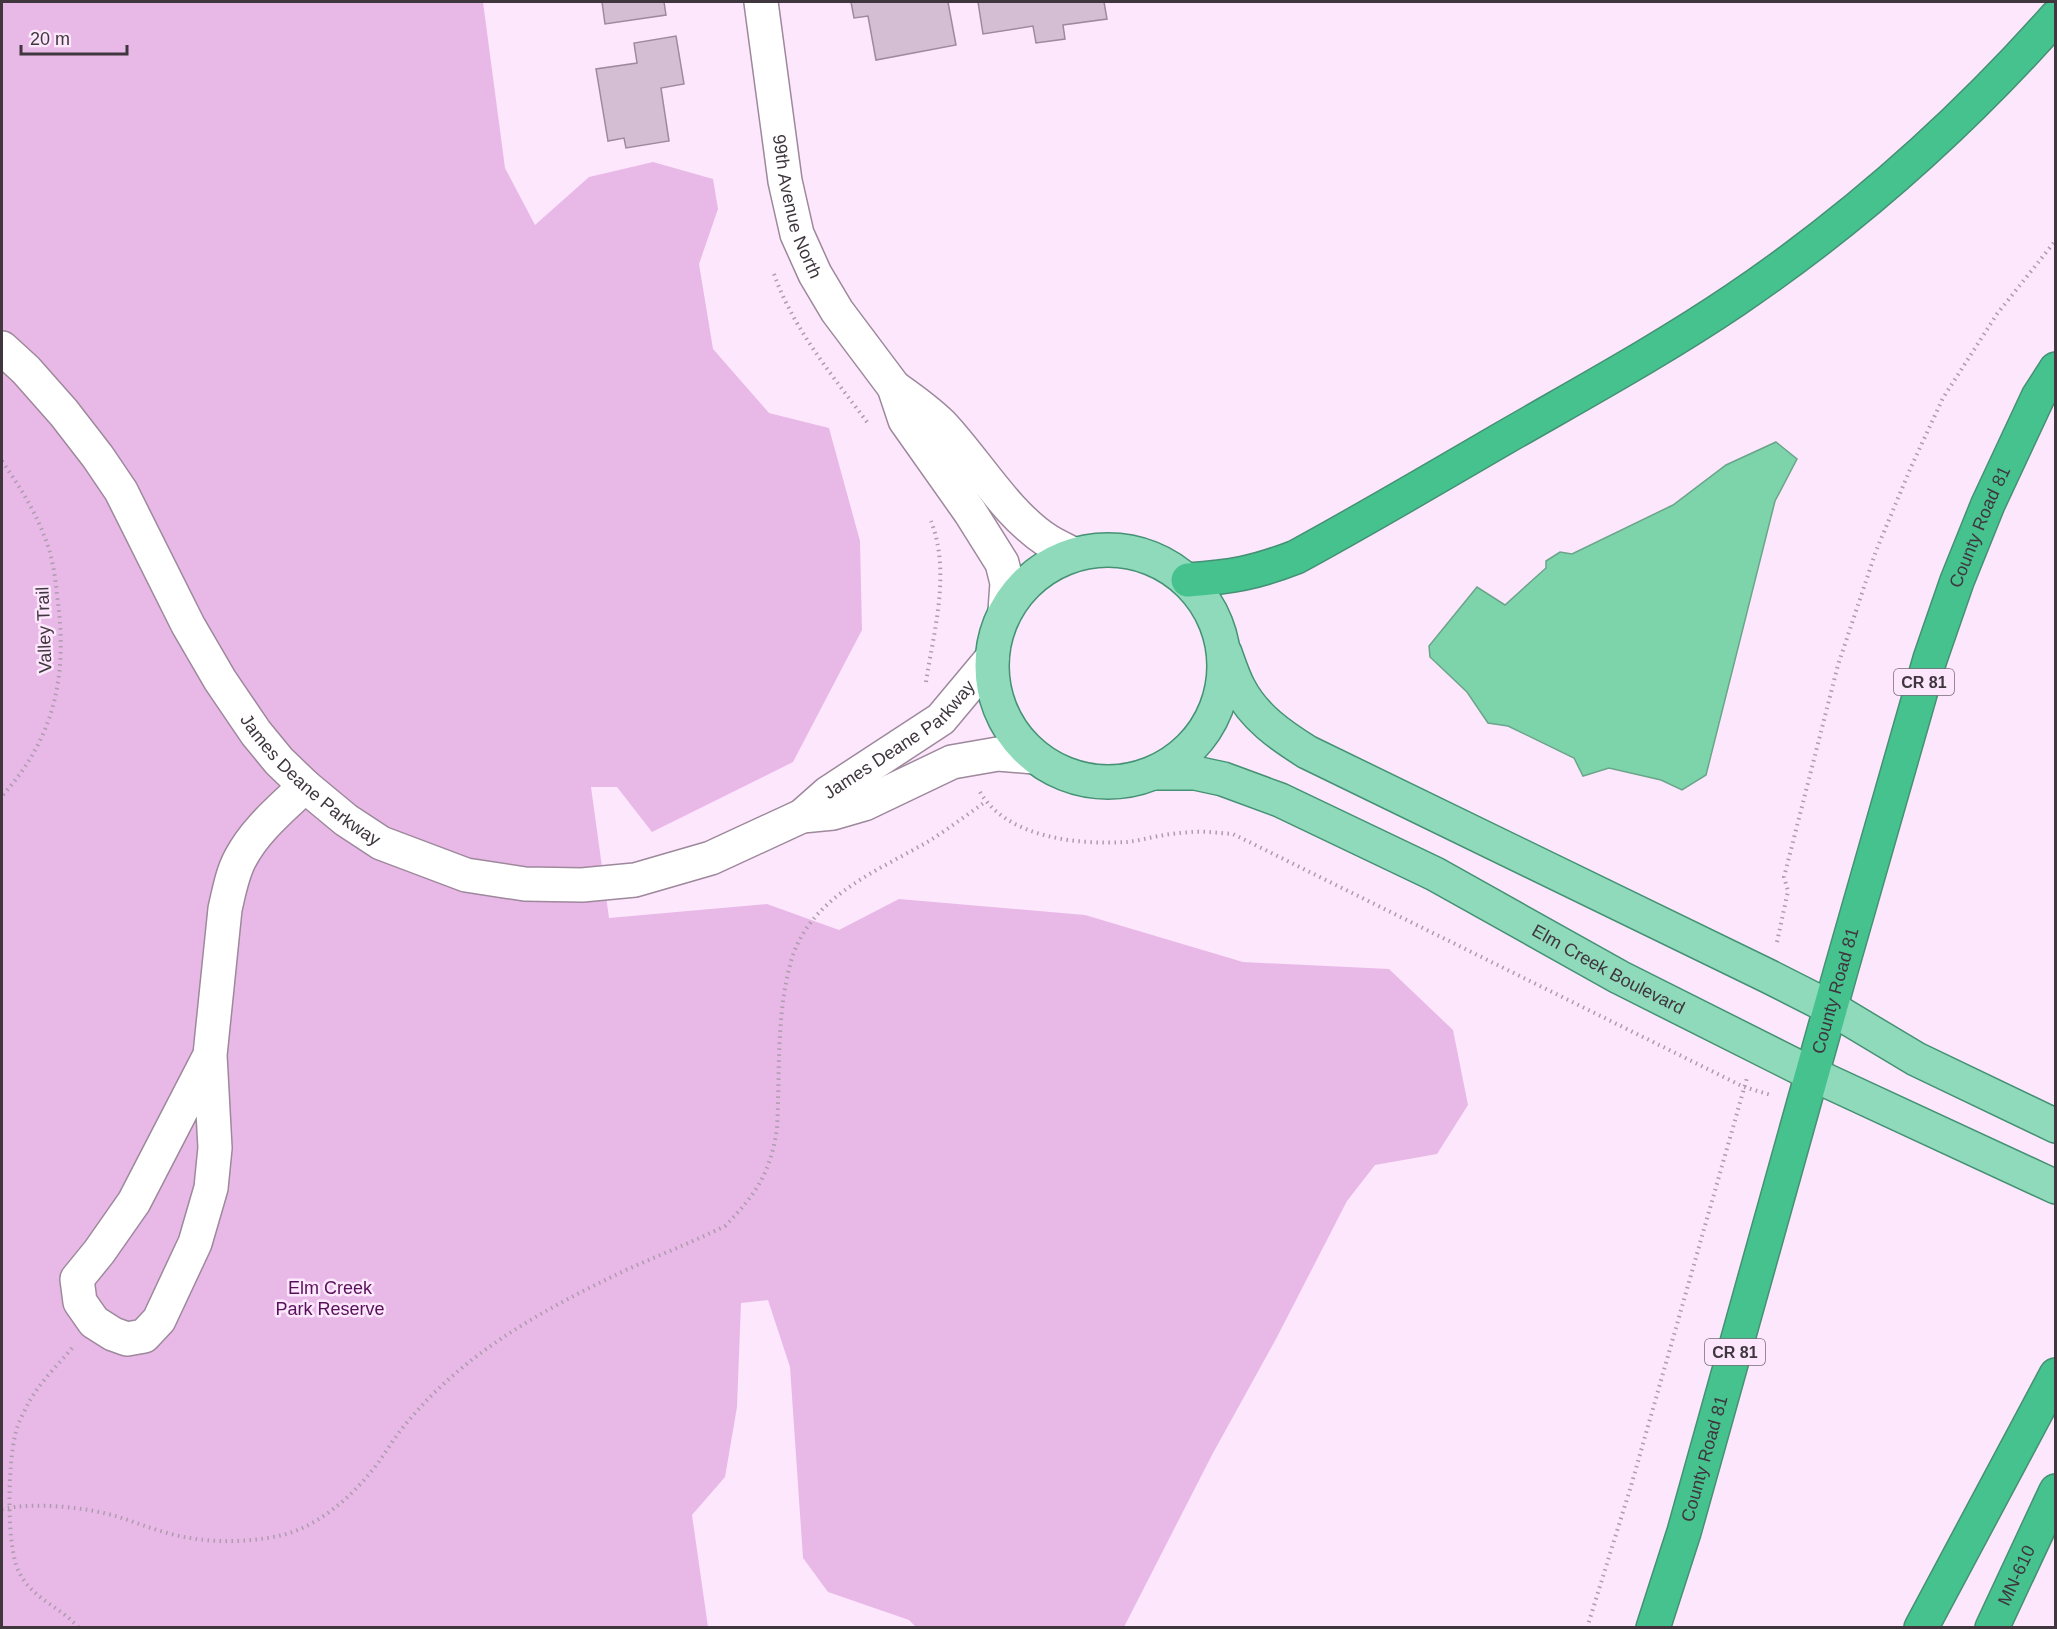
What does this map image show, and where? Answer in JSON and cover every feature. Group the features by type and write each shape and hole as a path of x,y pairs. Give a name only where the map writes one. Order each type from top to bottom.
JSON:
{"highway":[{"path":"1188,580 1231,577 1262,570 1296,557 1611,376 1735,300 1853,212 1914,160 2000,78 2055,17"},
{"name":"County Road 81","path":"1653,1628 1684,1532 1930,659 1957,581 1988,504 2038,397 2055,369"},
{"path":"1921,1628 2055,1375"},
{"name":"MN-610","path":"1992,1628 2055,1491"}],"main road":[{"path":"1225,652 1223,689 1210,724 1187,753 1156,773 1125,782 1093,783 1062,774 1034,757 1015,736 1001,712 993,686 992,658 996,634 1005,611 1022,586 1046,567 1073,554 1103,549 1134,552 1163,562 1188,580 1206,601 1218,625 1225,652 1239,688 1252,708 1270,726 1307,752 1770,976 1831,1008 1916,1059 2044,1120"},
{"name":"Elm Creek Boulevard","path":"1156,773 1195,773 1223,779 1280,800 1435,874 1619,977 1812,1074 2055,1187"}],"street":[{"name":"99th Avenue North","path":"761,2 785,181 797,234 815,274 837,311 894,387 905,420 1002,562 1007,583 1005,611"},
{"name":"James Deane Parkway","path":"2,348 26,370 64,413 121,491 188,626 220,680 256,733 305,786 346,820 381,843 466,875 525,884 582,885 635,880 711,858 802,816 828,793 941,719 992,658"},
{"name":"99th Avenue North","path":"894,387 919,404 942,425 992,486 1028,524 1048,541 1073,554"},
{"name":"James Deane Parkway","path":"802,816 833,813 864,804 952,762 998,754 1034,757"},
{"path":"210,1056 134,1202 77,1279 80,1302 94,1322 113,1334 127,1339 144,1336 159,1320 195,1243 211,1188 216,1148 210,1056 225,909 239,860 256,833 305,786"}],"path":[{"path":"1788,891 1784,877 1838,666 1876,551 1943,398 1997,314 2055,240"},
{"path":"772,271 784,302 805,336 867,423"},
{"name":"Valley Trail","path":"2,461 23,491 54,564 60,613 61,652 59,684 37,747 19,777 2,796"},
{"path":"925,687 940,600 941,568 936,534 929,514"},
{"path":"2,1509 39,1507 96,1512 175,1535 221,1542 281,1536 305,1526 332,1509 370,1473 405,1425 431,1397 453,1375 496,1341 574,1295 725,1226 757,1189 768,1168 774,1148 778,1111 782,1010 788,973 797,945 812,921 846,888 932,839 985,802 1014,823 1035,834 1060,839 1129,842 1194,832 1233,834 1744,1087 1631,1486 1587,1628"},
{"path":"79,1628 28,1587 18,1571 9,1507 15,1435 21,1418 30,1399 94,1322"}],"green space":[{"name":"Elm Creek Park Reserve","path":"2,2 483,2 505,168 535,225 589,177 653,162 713,179 718,209 699,264 713,349 769,413 829,428 860,541 862,630 793,762 652,832 617,787 591,787 609,918 767,904 839,930 899,899 1085,915 1243,962 1389,969 1453,1030 1468,1105 1437,1154 1375,1165 1347,1201 1276,1339 1213,1453 1124,1627 916,1627 909,1620 828,1592 803,1558 790,1367 768,1300 741,1303 737,1407 725,1477 692,1515 708,1627 2,1628"}],"shaded area":[{"path":"1776,442 1797,459 1775,501 1706,775 1682,790 1661,780 1609,768 1583,776 1574,758 1508,726 1488,723 1467,692 1430,657 1429,646 1477,587 1505,605 1546,568 1546,561 1560,552 1572,554 1673,505 1726,465"}],"building":[{"path":"602,2 664,2 666,15 605,24"},
{"path":"851,2 948,2 956,45 876,60 868,16 854,18"},
{"path":"978,2 1104,2 1107,19 1063,25 1065,39 1036,43 1033,26 983,34"},
{"path":"676,36 684,84 661,88 669,141 626,148 624,138 608,141 596,69 637,63 634,43"}]}
